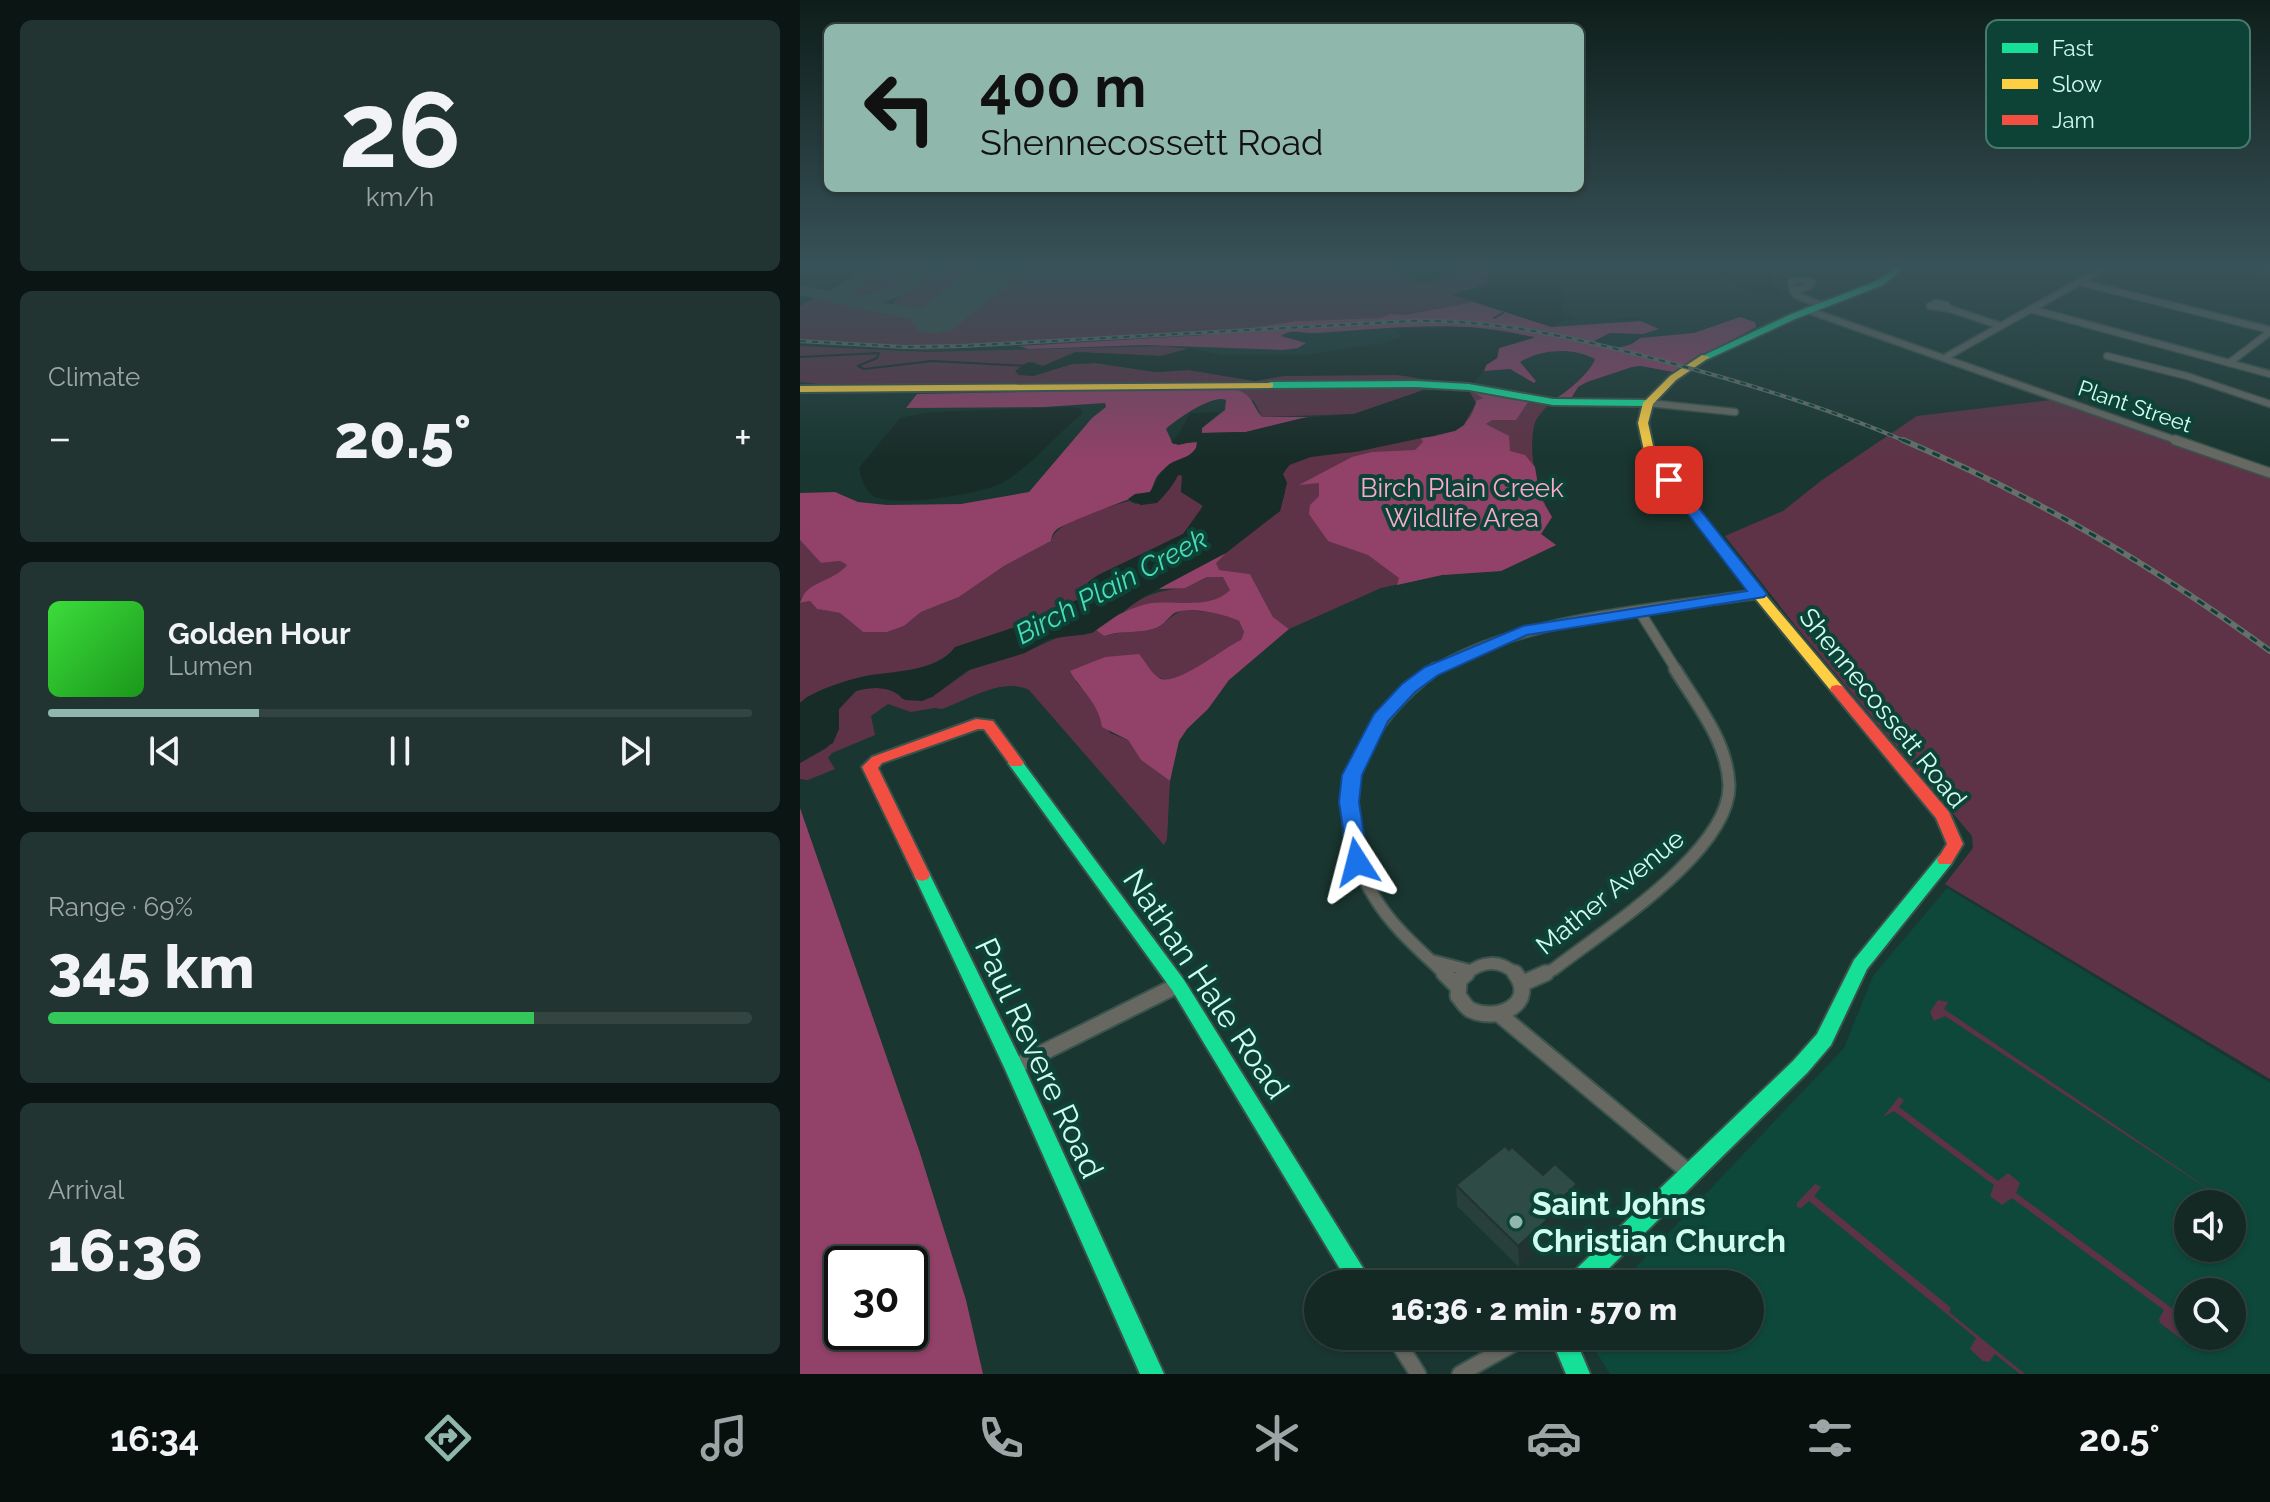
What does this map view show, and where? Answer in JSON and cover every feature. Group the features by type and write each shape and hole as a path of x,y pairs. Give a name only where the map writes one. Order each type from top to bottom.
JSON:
{"street":[{"path":"1648,403 1696,361 1763,331"},
{"name":"Plant Street","path":"1874,331 2270,473"},
{"path":"1944,358 1992,331"},
{"path":"2112,331 2270,374"},
{"path":"2229,363 2270,331"},
{"path":"2107,356 2175,372 2269,403"},
{"path":"800,389 1391,384 1466,387 1553,402 1648,403 1735,412"},
{"name":"Shennecossett Road","path":"1592,1270 1800,1067 1824,1039 1860,965 1938,870 1955,844 1943,816 1758,594 1650,455 1643,423 1648,403"},
{"path":"1691,1174 1500,1015 1470,1010 1458,996 1457,986 1392,922 1369,889 1357,862 1351,831 1350,789 1352,775 1370,734 1408,688 1431,671 1523,631 1758,594"},
{"name":"Mather Avenue","path":"1523,983 1554,969 1689,863 1718,825 1727,806 1729,783 1719,740 1640,612"},
{"name":"Paul Revere Road","path":"988,724 976,724 877,760 870,767 1014,1067 1152,1374"},
{"name":"Nathan Hale Road","path":"988,724 1178,985 1353,1270"},
{"path":"1433,961 1468,970 1496,962 1514,969 1523,983 1520,1001 1500,1015"},
{"path":"1457,986 1468,970"},
{"path":"1014,1067 1178,985"},
{"path":"1403,1350 1418,1374"},
{"path":"1460,1374 1502,1350"},
{"path":"1568,1350 1578,1374"}],"shaded area":[{"path":"1947,888 2270,1083 2270,1374 1610,1374 1595,1350 1764,1350 1764,1270 1633,1270 1844,1048 1873,976"}],"green space":[{"path":"800,331 1229,331 924,350 800,343"},
{"path":"1229,331 1346,331 1285,334 1281,336 1306,343 1298,348 1283,350 1146,345 1029,349 1019,346"},
{"path":"1501,331 1652,331 1643,334 1610,333 1594,341 1623,347 1640,338 1699,331 1748,331 1673,372 1632,367 1587,382 1578,387 1572,397 1558,397 1584,376 1595,359 1567,351 1547,352 1520,362 1536,381 1534,383 1510,369 1484,371 1486,365 1497,358 1499,348 1534,338"},
{"path":"800,346 926,352 1164,346 1189,349 1161,356 1076,352 1043,366 1032,362 1018,368 1033,376 1072,364 1096,363 1156,372 1189,370 1255,381 1279,376 1402,375 1427,381 1421,391 1354,414 1262,417 1254,401 1159,389 852,393 836,386 800,382"},
{"path":"1233,389 1248,396 1262,417 1308,417 1246,432 1202,433 1202,428 1225,410 1226,400 1220,399 1195,408 1166,429 1173,444 1199,442 1186,457 1159,474 1150,492 1061,527 1051,541 1004,566 959,597 921,612 904,626 887,632 863,632 840,613 817,609 810,601 800,603 808,590 847,565 840,561 821,563 800,540 800,493 835,492 858,502 887,505 961,504 1029,492 1092,418 1106,407 1105,403 1044,407 906,408 917,394"},
{"name":"Birch Plain Creek Wildlife Area","path":"1468,389 1548,405 1535,423 1532,449 1538,485 1552,517 1541,534 1556,545 1501,571 1442,575 1381,588 1289,629 1273,617 1250,574 1219,570 1215,563 1237,542 1280,511 1285,492 1283,474 1289,466 1307,457 1360,451 1435,436 1469,395"},
{"name":"Birch Plain Creek Wildlife Area","path":"1468,389 1528,402 1516,420 1492,420 1486,424 1509,436 1510,451 1525,455 1535,467 1540,497 1552,517 1541,534 1556,545 1501,571 1442,575 1397,585 1399,578 1368,555 1328,541 1309,514 1310,505 1319,496 1319,483 1299,485 1352,457 1372,452 1415,450 1423,442 1421,438 1456,429 1469,418 1476,401 1483,398"},
{"path":"2051,400 2270,477 2270,1079 1945,884 1973,848 1972,836 1797,628 1725,536 1783,511 1822,480 1917,416"},
{"path":"1178,475 1183,476 1181,492 1203,503 1201,511 1183,534 1092,579 1080,600 1057,606 1030,622 954,649 940,660 923,667 838,684 800,703 800,603 810,601 817,609 840,613 863,632 887,632 904,626 921,612 959,597 1004,566 1051,541 1055,533 1073,521 1129,501 1136,504 1148,499 1166,490"},
{"path":"800,540 821,563 840,561 847,565 800,599"},
{"path":"1226,553 1216,563 1219,570 1250,574 1273,617 1289,629 1229,680 1208,709 1187,729 1179,741 1170,781 1141,760 1128,740 1102,727 1093,704 1070,671 1105,657 1139,654 1156,676 1166,680 1187,672 1241,640 1244,632 1239,621 1196,610 1179,611 1159,626 1147,630 1104,636 1096,630 1114,617 1146,604 1203,602 1222,596 1230,590 1223,577 1207,577 1185,588 1159,589 1196,566"},
{"path":"1207,577 1224,577 1230,590 1214,600 1150,604 1123,613 1144,597"},
{"path":"1184,610 1223,613 1239,621 1244,632 1241,640 1180,678 1168,681 1105,657 1091,664 1076,682 1092,700 1110,733 1128,740 1141,760 1170,781 1167,839 1164,845 1029,690 1019,687 996,688 942,709 911,712 888,704 871,716 875,735 832,753 828,758 835,769 808,780 800,779 800,763 827,748 839,729 839,709 856,691 881,688 893,691 902,699 932,697 974,667 1021,654 1061,636 1084,635 1096,630 1104,636 1150,630"},
{"path":"800,808 919,1150 966,1300 983,1374 800,1374"},
{"path":"1938,1000 1948,1002 1944,1009 2210,1190 1945,1016 1934,1021 1930,1012"},
{"path":"1899,1097 1904,1100 1899,1107 1998,1181 2008,1173 2020,1183 2016,1193 2174,1310 2174,1334 2160,1323 2164,1310 2012,1198 2002,1205 1990,1196 1994,1185 1894,1111 1883,1117"},
{"path":"1815,1184 1821,1187 1814,1196 1951,1308 1949,1312 2025,1374 2020,1374 1995,1354 1989,1362 1983,1361 1970,1349 1976,1338 1809,1201 1801,1208 1797,1207 1797,1203"}],"water":[{"path":"1396,331 1496,331 1535,337 1499,348 1497,358 1486,365 1472,384 1396,375 1284,376 1255,381 1189,370 1155,372 1096,363 1072,364 1033,376 1019,375 1015,371 1028,362 1043,366 1076,352 1161,356 1190,348 1222,355 1305,355 1403,337"},
{"name":"Birch Plain Creek","path":"1468,389 1476,403 1464,425 1455,431 1360,451 1311,457 1289,465 1283,474 1287,483 1280,511 1226,553 1145,596 1092,633 1049,639 1025,653 966,671 922,701 905,700 882,688 856,691 839,709 839,729 833,743 800,763 800,703 807,697 854,679 925,667 947,656 955,647 1030,622 1050,609 1083,598 1088,582 1098,575 1183,534 1203,506 1181,492 1182,475 1178,475 1157,503 1141,505 1128,499 1135,494 1150,492 1166,467 1196,449 1197,441 1178,445 1171,442 1190,413 1220,412 1202,428 1201,433 1246,432 1303,418 1354,414 1421,391"},
{"path":"1081,409 1082,414 1025,467 993,487 958,495 898,501 872,495 862,479 859,468 900,418 931,412"}],"building":[{"name":"Saint Johns Christian Church","path":"1505,1146 1509,1150 1512,1147 1543,1175 1555,1164 1577,1184 1543,1216 1547,1220 1518,1246 1456,1185"}],"waterway":[{"path":"800,357 879,353 877,358 858,366 864,369 932,361 1029,366"}],"railway":[{"path":"800,341 905,347 962,346 1229,331"},
{"path":"1531,331 1632,353 1756,387 1907,442"},
{"path":"1903,440 2047,509 2181,589 2270,651"}],"traffic: fast":[{"path":"1705,357 1761,331"},
{"path":"1270,385 1416,384 1469,387 1553,402 1648,403"},
{"path":"1016,763 1178,985 1353,1270"},
{"path":"1591,1270 1800,1067 1824,1039 1860,965 1945,860"},
{"path":"922,875 1014,1067 1152,1374"},
{"path":"1568,1350 1578,1374"}],"traffic: slow":[{"path":"1705,357 1673,378 1648,403 1643,423 1650,455 1758,594 1837,689"},
{"path":"800,389 1270,385"}],"traffic: jam":[{"path":"1837,689 1943,816 1955,844 1945,860"},
{"path":"922,875 870,767 877,760 976,724 988,724 1016,763"}],"place":[{"name":"Saint Johns Christian Church","path":"1516,1222"}],"route":[{"path":"1357,862 1349,802 1352,775 1380,718 1408,688 1431,671 1523,631 1758,594 1669,480"}]}
